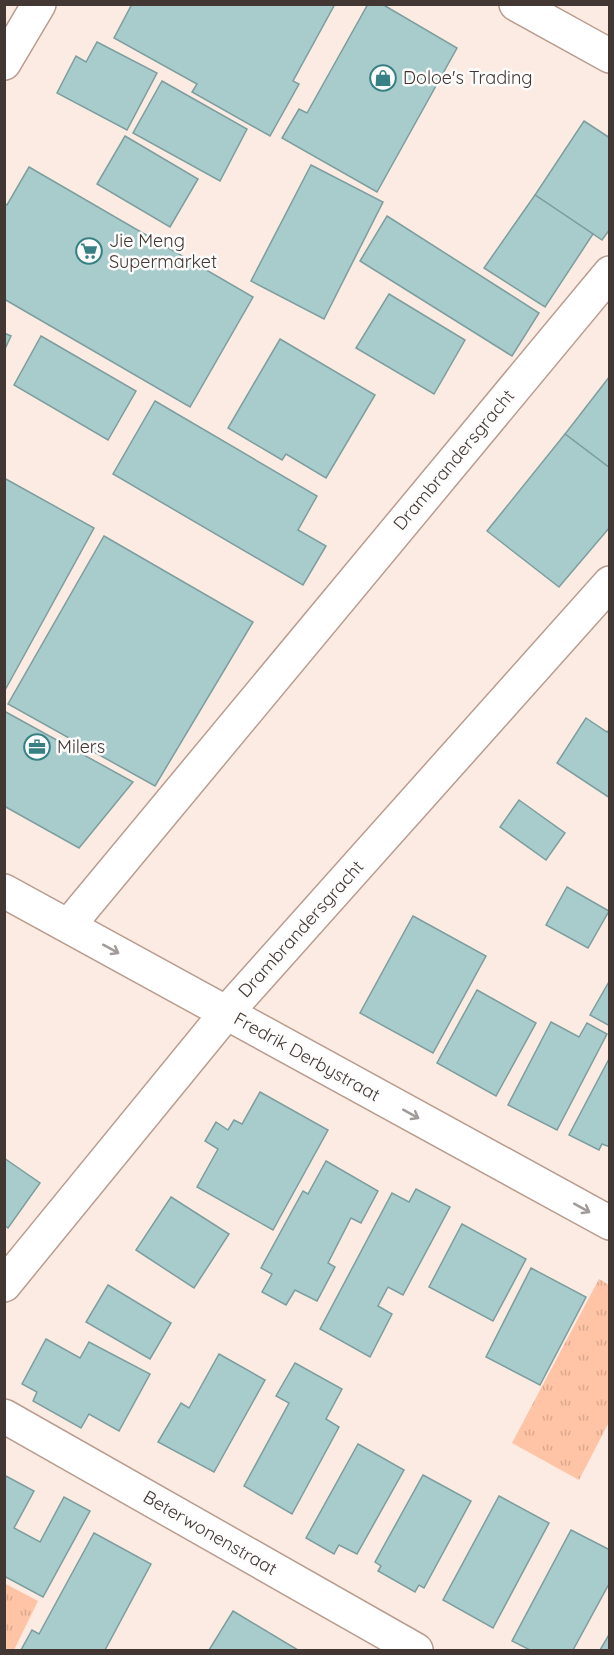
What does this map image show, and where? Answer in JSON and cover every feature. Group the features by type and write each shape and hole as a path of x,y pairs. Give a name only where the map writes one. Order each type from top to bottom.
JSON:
{"street":[{"path":"4,63 39,4"},
{"path":"516,4 609,56"},
{"name":"Drambrandersgracht","path":"69,925 609,273"},
{"name":"Drambrandersgracht","path":"4,1285 227,1012 609,583"},
{"name":"Fredrik Derbystraat","path":"4,891 609,1223"},
{"name":"Beterwonenstraat","path":"4,1416 416,1650"}],"green space":[{"path":"599,1279 609,1285 609,1422 579,1480 512,1443"},
{"path":"4,1583 38,1601 14,1650 5,1650"}],"building":[{"path":"132,4 335,4 293,81 299,84 270,136 192,92 197,84 114,38"},
{"name":"Doloe's Trading","path":"368,4 382,4 457,48 377,192 282,138 299,109 307,113"},
{"path":"97,42 157,73 127,130 57,93 76,56 86,62"},
{"path":"162,81 247,129 220,181 133,133"},
{"path":"584,121 610,138 610,229 602,240 535,195"},
{"path":"125,136 198,179 170,227 97,184"},
{"path":"311,165 383,202 324,319 251,281"},
{"name":"Jie Meng Supermarket","path":"29,167 253,297 190,407 4,299 4,203 7,205"},
{"path":"535,195 593,234 545,307 484,268"},
{"path":"387,216 539,313 512,356 360,261"},
{"path":"389,294 465,340 434,394 356,348"},
{"path":"4,333 11,336 4,351"},
{"path":"41,336 136,391 108,440 14,385"},
{"path":"280,339 375,395 326,478 286,454 282,460 228,428"},
{"path":"610,376 610,468 565,434"},
{"path":"155,401 317,496 298,530 326,546 303,585 113,474"},
{"path":"565,434 610,468 610,527 559,587 487,531"},
{"path":"4,478 94,528 4,692"},
{"path":"104,536 253,622 155,786 8,704"},
{"name":"Milers","path":"4,711 133,782 79,848 4,806"},
{"path":"586,718 607,732 610,729 610,798 557,763"},
{"path":"519,800 565,833 546,860 500,827"},
{"path":"567,887 609,911 588,948 546,925"},
{"path":"413,916 486,956 433,1053 360,1013"},
{"path":"610,980 610,1026 590,1015"},
{"path":"477,990 536,1023 496,1096 437,1063"},
{"path":"551,1022 579,1037 587,1023 607,1034 557,1130 508,1105"},
{"path":"610,1057 610,1147 602,1144 599,1150 569,1135"},
{"path":"260,1092 328,1130 273,1230 197,1187 218,1149 205,1141 216,1122 228,1130 234,1120 242,1124"},
{"path":"4,1158 40,1183 8,1228 4,1225"},
{"path":"326,1161 378,1191 361,1223 351,1218 328,1263 335,1267 317,1301 295,1290 286,1305 262,1292 272,1274 261,1268 303,1191 308,1194"},
{"path":"416,1189 450,1207 403,1295 388,1287 378,1306 392,1314 370,1357 320,1329 392,1193 409,1202"},
{"path":"171,1197 229,1234 194,1288 136,1250"},
{"path":"462,1224 526,1259 493,1321 429,1287"},
{"path":"531,1268 586,1297 540,1385 486,1357"},
{"path":"108,1285 171,1323 150,1359 86,1322"},
{"path":"46,1339 80,1358 89,1342 150,1374 119,1431 89,1414 81,1428 33,1401 37,1392 22,1384"},
{"path":"219,1354 265,1380 214,1472 158,1442 181,1403 189,1408"},
{"path":"295,1363 342,1389 326,1419 339,1427 292,1514 244,1486 289,1403 276,1396"},
{"path":"358,1444 404,1470 357,1554 339,1545 334,1554 306,1538"},
{"path":"4,1475 34,1491 14,1528 40,1542 64,1497 90,1511 43,1597 4,1576"},
{"path":"423,1475 471,1501 424,1588 419,1585 415,1592 378,1571 381,1566 375,1562"},
{"path":"499,1496 549,1523 493,1628 443,1600"},
{"path":"571,1530 610,1550 610,1582 573,1650 530,1650 512,1641"},
{"path":"94,1533 151,1564 105,1650 21,1650 32,1630 39,1634"},
{"path":"233,1611 298,1650 209,1650"},
{"path":"610,1633 610,1650 600,1650"}],"place":[{"name":"Doloe's Trading","path":"383,78"},
{"name":"Jie Meng Supermarket","path":"89,251"},
{"name":"Milers","path":"37,747"}]}
